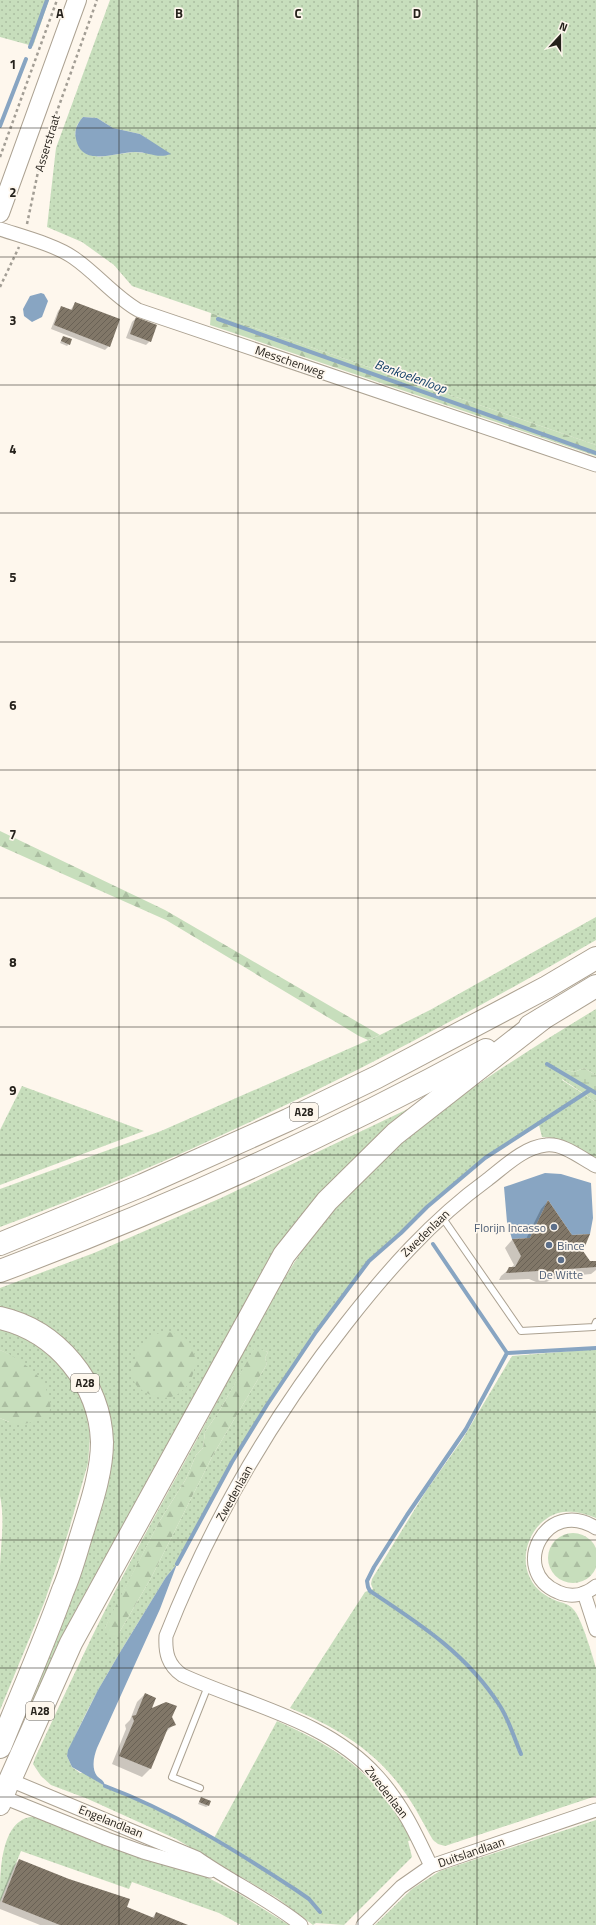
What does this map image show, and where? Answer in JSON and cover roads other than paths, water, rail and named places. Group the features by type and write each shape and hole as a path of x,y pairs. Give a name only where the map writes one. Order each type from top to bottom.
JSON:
{"highway":[{"name":"A28","path":"0,1244 143,1185 377,1077 527,998 596,958"},
{"name":"A28","path":"0,1272 198,1192 388,1102 542,1019 596,986"},
{"name":"A28","path":"3,1791 75,1637 284,1255 327,1201 395,1134 542,1019"},
{"name":"A28","path":"0,1318 21,1325 42,1336 58,1347 73,1362 90,1392 97,1410 102,1443 94,1490 64,1589 0,1747"}],"main road":[{"name":"Asserstraat","path":"0,213 77,0"}],"street":[{"name":"Messchenweg","path":"0,229 23,236 74,258 124,302 138,310 596,465"},
{"name":"Zwedenlaan","path":"431,1866 410,1822 396,1801 377,1776 346,1748 307,1726 182,1675 174,1669 169,1662 166,1636 205,1548 239,1482 316,1361 373,1288 398,1260 471,1191 534,1147 556,1145 596,1166"},
{"path":"596,1528 588,1523 576,1520 565,1520 554,1524 544,1532 537,1543 534,1556 536,1569 539,1575 542,1580 552,1589 564,1594 577,1595 596,1586"},
{"path":"584,1593 596,1630"},
{"name":"Engelandlaan","path":"3,1791 143,1852 218,1873"},
{"name":"Engelandlaan","path":"3,1791 180,1849 198,1858 218,1873 274,1905 301,1925"},
{"name":"Duitslandlaan","path":"363,1925 401,1887 431,1866 596,1810"}],"lane":[{"path":"442,1217 521,1331 594,1327 596,1322"},
{"path":"200,1788 172,1777 208,1686"}],"water":[{"path":"83,117 97,118 113,128 140,134 171,154 157,156 135,152 109,156 92,156 79,148 75,136 76,127"},
{"path":"41,293 44,294 48,301 42,317 32,322 24,316 23,309 30,296"},
{"path":"545,1173 561,1174 591,1183 593,1218 590,1234 572,1235 548,1200 530,1238 512,1239 507,1222 504,1187"},
{"path":"177,1564 160,1609 96,1751 94,1758 95,1773 103,1781 105,1786 72,1767 67,1756 68,1750 98,1690 119,1654 166,1577"}],"waterway":[{"path":"30,47 47,0"},
{"path":"0,126 26,59"},
{"name":"Benkoelenloop","path":"218,319 596,453"},
{"path":"547,1064 596,1093"},
{"path":"177,1564 232,1462 267,1405 316,1332 369,1261 401,1233 427,1207 485,1158 590,1090"},
{"path":"433,1244 507,1353 596,1348"},
{"path":"507,1353 466,1429 407,1515 374,1567 367,1581 370,1591 441,1641 458,1655 473,1671 487,1687 503,1711 521,1754"},
{"path":"105,1786 155,1807 203,1832 309,1899 320,1912"}],"place":[{"name":"Florijn Incasso","path":"554,1227"},
{"name":"Bince","path":"549,1245"},
{"name":"De Witte","path":"561,1260"}]}
